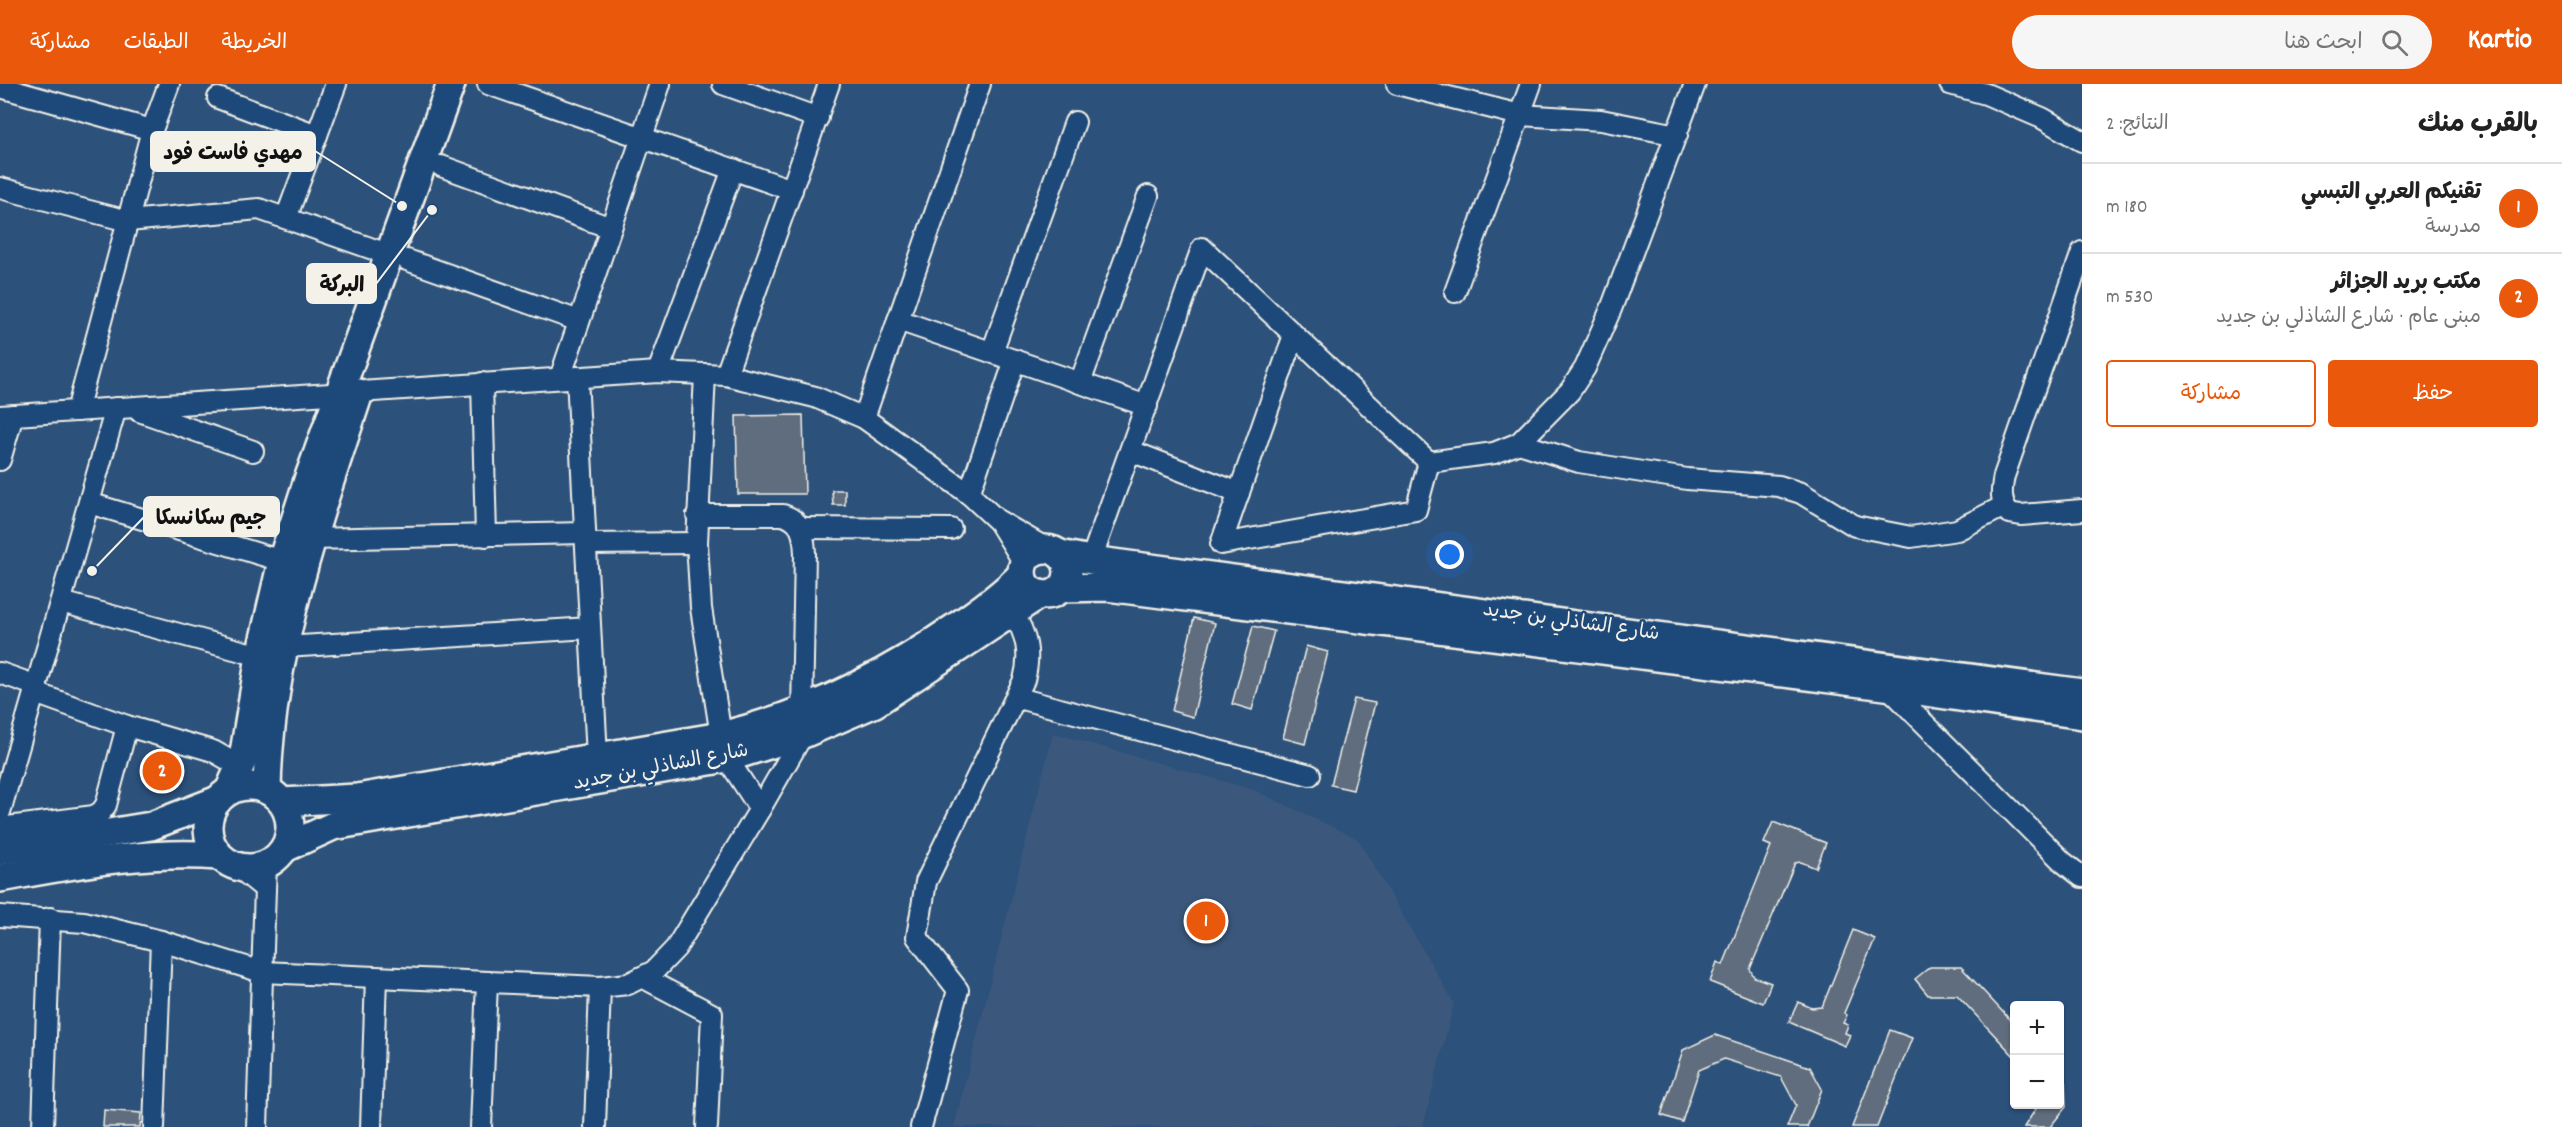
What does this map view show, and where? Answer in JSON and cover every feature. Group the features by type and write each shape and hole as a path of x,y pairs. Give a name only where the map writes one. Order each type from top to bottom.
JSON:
{"main road":[{"path":"229,862 212,847 207,831 209,814 229,786 311,539 350,392 398,258 451,84"},
{"path":"398,258 441,166 465,84"},
{"path":"0,878 136,856 166,854 272,867 290,825 275,796 271,721 273,651 282,561 309,477 350,392"},
{"path":"1036,550 1053,551 1066,561 1068,572 1051,591 1026,585 1023,568 1036,550"},
{"name":"شارع الشاذلي بن جديد","path":"1053,551 1090,560 1883,675 2082,715"},
{"name":"شارع الشاذلي بن جديد","path":"803,723 851,690 925,648 1005,591 1023,568"},
{"name":"شارع الشاذلي بن جديد","path":"272,867 321,830 724,747 874,703 1012,612 1051,591 1107,587 1883,675 2082,693"},
{"name":"شارع الشاذلي بن جديد","path":"275,796 357,798 597,757 724,747"},
{"path":"0,851 151,826 229,786 248,786 275,796"}],"street":[{"path":"77,411 152,130 169,84"},
{"path":"286,218 336,84"},
{"path":"488,84 792,190"},
{"path":"597,757 586,539 568,378 579,321 660,84"},
{"path":"723,84 818,118"},
{"path":"726,375 830,84"},
{"path":"864,418 980,84"},
{"path":"1397,84 1520,115 1601,120 1677,135"},
{"path":"1455,292 1531,84"},
{"path":"1430,462 1494,453 1519,443 1570,391 1585,368 1695,84"},
{"path":"1950,84 1986,94 2032,114 2082,141"},
{"path":"0,87 152,130"},
{"path":"218,98 317,135"},
{"path":"992,352 1075,122"},
{"path":"441,166 611,228"},
{"path":"658,372 734,169"},
{"path":"0,188 128,221 259,209 579,321"},
{"path":"1080,383 1148,195"},
{"path":"1090,560 1202,248 1430,462"},
{"path":"2082,252 2004,476 2001,494 2004,506 2009,513 2021,515 2082,510"},
{"path":"898,320 1147,406"},
{"path":"1294,335 1221,543 1416,510 1430,462"},
{"path":"969,494 1015,360"},
{"path":"0,460 7,415 658,372 726,375 815,397 864,418 969,494 998,520 1053,551"},
{"path":"705,374 697,515 702,619 724,747 760,809"},
{"path":"482,384 486,536"},
{"path":"123,408 253,451"},
{"path":"0,812 4,783 36,690 89,503 123,408"},
{"path":"1519,443 1579,462 1686,479 1779,486 1801,493 1856,526 1911,537 1957,530 2004,506"},
{"path":"1131,451 1239,493"},
{"path":"89,503 282,561"},
{"path":"0,916 84,922 160,941 262,972 600,987 628,984 654,971 676,948 760,809 803,723 805,553 801,528 793,518 783,515 697,515"},
{"path":"998,520 1023,568"},
{"path":"801,528 951,529"},
{"path":"311,539 486,536 697,543"},
{"path":"61,603 273,651 590,628"},
{"path":"921,1127 958,990 917,937 926,882 1017,698 1029,662 1027,644 1012,612"},
{"path":"0,673 36,690 127,726 213,751 229,786"},
{"path":"1883,675 2063,862 2082,877"},
{"path":"1017,698 1310,775"},
{"path":"0,828 94,816 101,813 106,805 127,726"},
{"path":"256,1127 262,972 272,867"},
{"path":"43,1127 50,918"},
{"path":"154,1127 160,941"},
{"path":"371,1127 376,977"},
{"path":"642,977 712,1014 707,1127"},
{"path":"481,1127 487,982"},
{"path":"595,1127 600,987"}],"shaded area":[{"path":"1053,733 1254,790 1358,839 1454,1003 1423,1127 954,1127"}],"building":[{"path":"803,415 805,494 738,494 736,416"},
{"path":"832,490 845,490 845,505 833,505"},
{"path":"1194,618 1215,623 1193,717 1172,711"},
{"path":"1253,626 1274,631 1252,710 1232,704"},
{"path":"1306,646 1328,652 1305,744 1283,738"},
{"path":"1354,699 1375,703 1353,790 1331,785"},
{"path":"1773,822 1826,843 1816,868 1801,862 1795,863 1750,969 1754,977 1771,983 1763,1003 1710,982 1717,962 1723,965 1771,846 1764,843"},
{"path":"1853,930 1875,939 1844,1013 1847,1015 1843,1023 1848,1025 1845,1033 1850,1035 1845,1046 1789,1022 1798,1002 1812,1008 1822,1007"},
{"path":"1930,967 1961,967 2010,1020 2010,1052 1957,995 1928,995 1915,979"},
{"path":"1890,1030 1912,1038 1877,1127 1852,1127"},
{"path":"1715,1035 1810,1067 1822,1089 1807,1127 1787,1127 1796,1105 1781,1077 1724,1059 1699,1070 1682,1122 1661,1115 1683,1050"},
{"path":"2064,1077 2066,1107 2050,1127 2024,1127 2036,1109 2064,1109"},
{"path":"104,1110 141,1113 140,1127 103,1127"}],"place":[{"name":"مهدي فاست فود","path":"402,206"},
{"name":"البركة","path":"432,210"},
{"name":"جيم سكانسكا","path":"92,571"},
{"name":"مكتب بريد الجزائر","path":"162,771"},
{"name":"تقنيكم العربي التبسي","path":"1206,921"}]}
